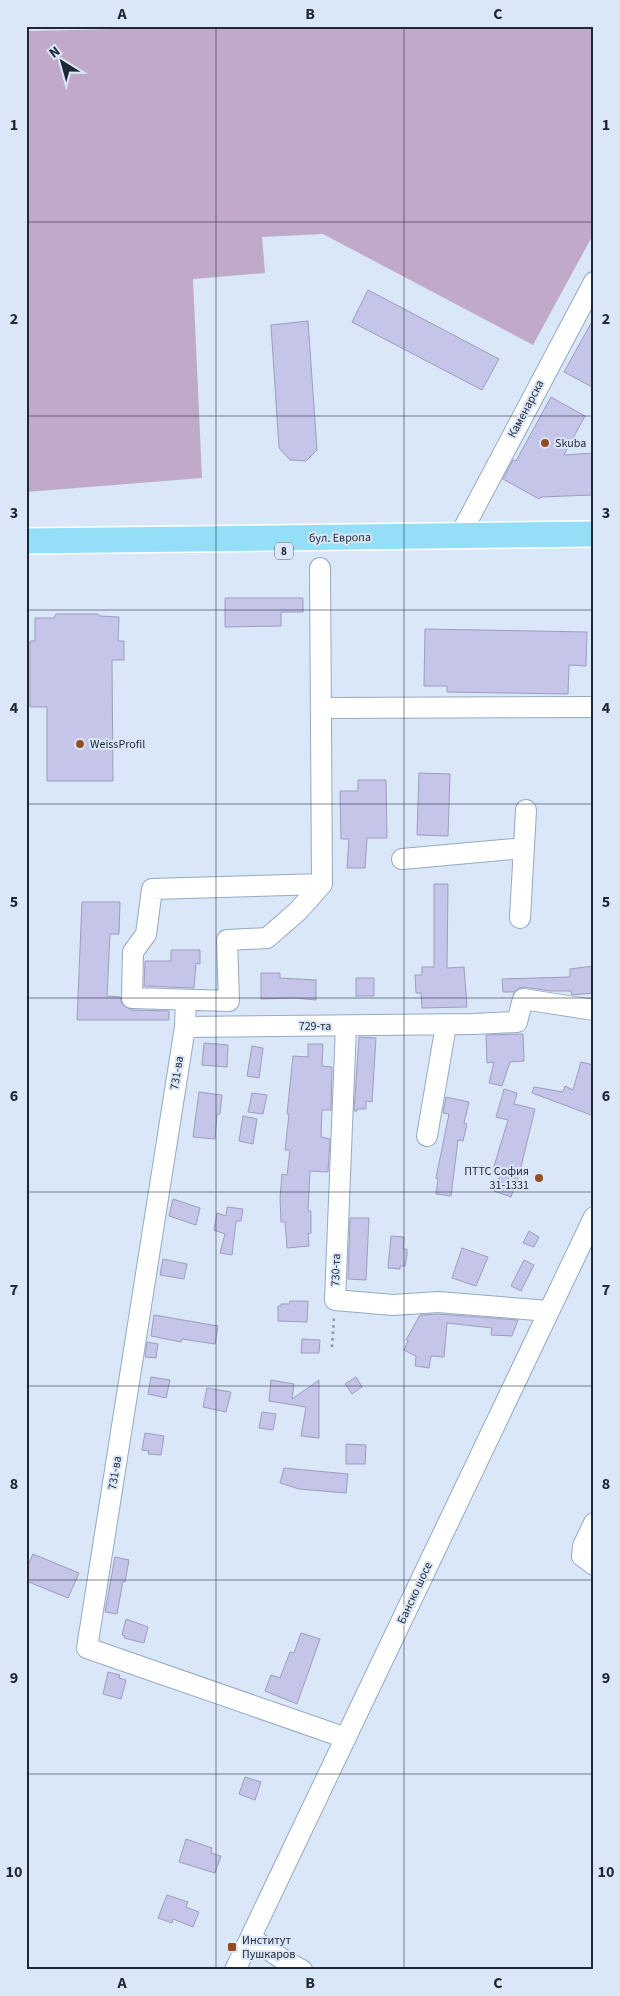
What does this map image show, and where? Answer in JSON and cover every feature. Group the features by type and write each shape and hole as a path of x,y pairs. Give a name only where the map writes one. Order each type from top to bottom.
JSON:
{"main road":[{"name":"бул. Европа","path":"26,541 594,534"},
{"name":"бул. Европа","path":"26,553 594,548"}],"street":[{"name":"Каменарска","path":"459,537 594,282"},
{"path":"234,1026 229,1001 227,940 267,938 298,911 322,884 320,568"},
{"path":"321,708 594,707"},
{"path":"520,918 526,810"},
{"path":"402,859 524,848"},
{"path":"229,1001 132,998 133,952 146,934 152,889 322,884"},
{"name":"729-та","path":"185,1027 446,1025 517,1022 524,999 594,1010"},
{"path":"185,1027 186,1000"},
{"path":"427,1136 446,1025"},
{"name":"730-та","path":"346,1026 335,1300 393,1305 438,1302 549,1311"},
{"name":"731-ва","path":"185,1027 87,1648 346,1738"},
{"name":"Банско шосе","path":"235,1970 594,1216"},
{"path":"594,1523 583,1546 582,1556 594,1565"},
{"path":"250,1938 291,1967"}],"path":[{"path":"332,1347 335,1300"}],"shaded area":[{"path":"254,26 594,26 594,233 533,345 323,234 262,237 265,273 193,279 202,478 26,492 26,31"}],"building":[{"path":"368,290 499,359 482,390 352,322"},
{"path":"594,318 594,388 564,372"},
{"path":"308,321 317,450 306,461 290,460 279,448 271,325"},
{"path":"551,397 585,416 564,455 594,453 592,495 541,497 539,499 503,479 513,460 516,461"},
{"path":"225,598 303,598 303,612 281,612 281,626 225,627"},
{"name":"WeissProfil","path":"56,614 98,614 100,616 119,617 118,641 124,641 124,660 112,660 113,781 47,781 47,707 30,707 30,641 35,641 35,618 54,618"},
{"path":"425,629 587,632 586,666 569,665 568,694 447,692 447,686 424,686"},
{"path":"419,773 450,774 448,836 417,835"},
{"path":"358,780 386,780 387,838 367,838 365,868 347,868 349,839 341,839 340,791 358,791"},
{"path":"434,884 448,884 447,968 464,967 467,1007 422,1008 421,993 416,993 415,975 422,975 422,967 434,967"},
{"path":"82,902 120,902 119,934 110,934 107,996 120,997 122,1004 131,1010 169,1011 169,1020 77,1020"},
{"path":"171,950 200,950 200,964 196,963 194,988 144,986 145,961 171,961"},
{"path":"594,966 594,993 572,995 571,991 550,991 524,987 514,992 503,992 502,979 570,977 570,969"},
{"path":"261,973 280,973 280,978 316,980 316,1000 295,998 261,999"},
{"path":"356,978 374,978 374,996 356,996"},
{"path":"523,1034 524,1061 510,1062 502,1086 489,1083 494,1062 487,1063 486,1035"},
{"path":"359,1037 376,1038 372,1102 366,1101 366,1109 354,1111"},
{"path":"204,1043 228,1045 227,1067 202,1065"},
{"path":"308,1044 323,1044 322,1066 332,1067 331,1110 322,1110 321,1137 330,1139 328,1172 310,1171 308,1211 311,1211 311,1233 308,1234 309,1246 287,1248 285,1222 281,1222 280,1198 282,1174 287,1175 290,1150 285,1150 289,1114 287,1114 293,1056 308,1057"},
{"path":"252,1046 263,1048 259,1078 247,1076"},
{"path":"581,1062 594,1065 594,1116 532,1093 534,1087 563,1092 565,1086 573,1090"},
{"path":"504,1089 517,1093 514,1104 535,1109 520,1171 511,1197 494,1191 500,1175 492,1173 508,1120 496,1117"},
{"path":"199,1092 222,1095 220,1114 217,1114 215,1139 193,1137"},
{"path":"252,1093 267,1095 263,1114 248,1112"},
{"path":"446,1097 469,1102 464,1123 467,1124 463,1141 458,1140 451,1196 436,1194 438,1179 436,1178 449,1114 443,1113"},
{"path":"243,1116 257,1119 253,1144 239,1141"},
{"path":"173,1199 200,1208 196,1225 169,1216"},
{"path":"227,1207 243,1209 241,1221 236,1221 232,1255 220,1253 225,1234 214,1230 217,1213 226,1216"},
{"path":"350,1218 369,1218 366,1280 348,1279"},
{"path":"529,1231 539,1237 534,1247 523,1243"},
{"path":"391,1236 404,1237 403,1249 407,1249 407,1255 405,1266 400,1266 400,1269 388,1268"},
{"path":"462,1248 488,1257 476,1286 452,1278"},
{"path":"163,1259 187,1264 184,1279 160,1275"},
{"path":"524,1260 534,1265 521,1291 511,1286"},
{"path":"290,1301 308,1301 307,1322 278,1321 278,1306 289,1304"},
{"path":"438,1314 518,1320 512,1336 491,1335 492,1328 447,1323 444,1357 431,1356 429,1368 415,1366 416,1356 404,1350 408,1341 406,1340 420,1315"},
{"path":"154,1315 218,1326 215,1344 182,1339 181,1342 151,1336"},
{"path":"302,1339 320,1340 319,1353 301,1353"},
{"path":"147,1342 158,1344 156,1358 145,1357"},
{"path":"151,1377 170,1380 166,1398 148,1394"},
{"path":"356,1377 362,1387 352,1394 345,1384"},
{"path":"271,1380 294,1384 292,1399 319,1380 319,1438 301,1436 306,1407 269,1401"},
{"path":"207,1388 231,1392 226,1412 203,1407"},
{"path":"262,1412 276,1414 273,1430 259,1428"},
{"path":"145,1433 164,1436 161,1455 148,1454 149,1451 142,1450"},
{"path":"346,1444 366,1445 365,1464 346,1464"},
{"path":"284,1468 348,1474 346,1493 299,1489 280,1483"},
{"path":"33,1554 79,1573 68,1598 26,1581 26,1570"},
{"path":"115,1557 129,1560 117,1614 105,1612"},
{"path":"126,1619 148,1627 144,1643 124,1638 125,1636 122,1635"},
{"path":"301,1633 320,1639 297,1704 265,1691 271,1675 280,1678 290,1652 294,1653"},
{"path":"108,1672 120,1675 119,1678 126,1680 121,1699 103,1694"},
{"path":"245,1777 261,1782 255,1800 239,1794"},
{"path":"186,1839 212,1848 211,1853 221,1856 215,1873 179,1862"},
{"path":"167,1895 188,1902 186,1907 199,1912 193,1927 173,1919 172,1923 158,1918"}],"place":[{"name":"Skuba","path":"545,443"},
{"name":"WeissProfil","path":"80,744"},
{"name":"ПТТС София 31-1331","path":"539,1178"},
{"name":"Институт Пушкаров","path":"232,1947"}]}
